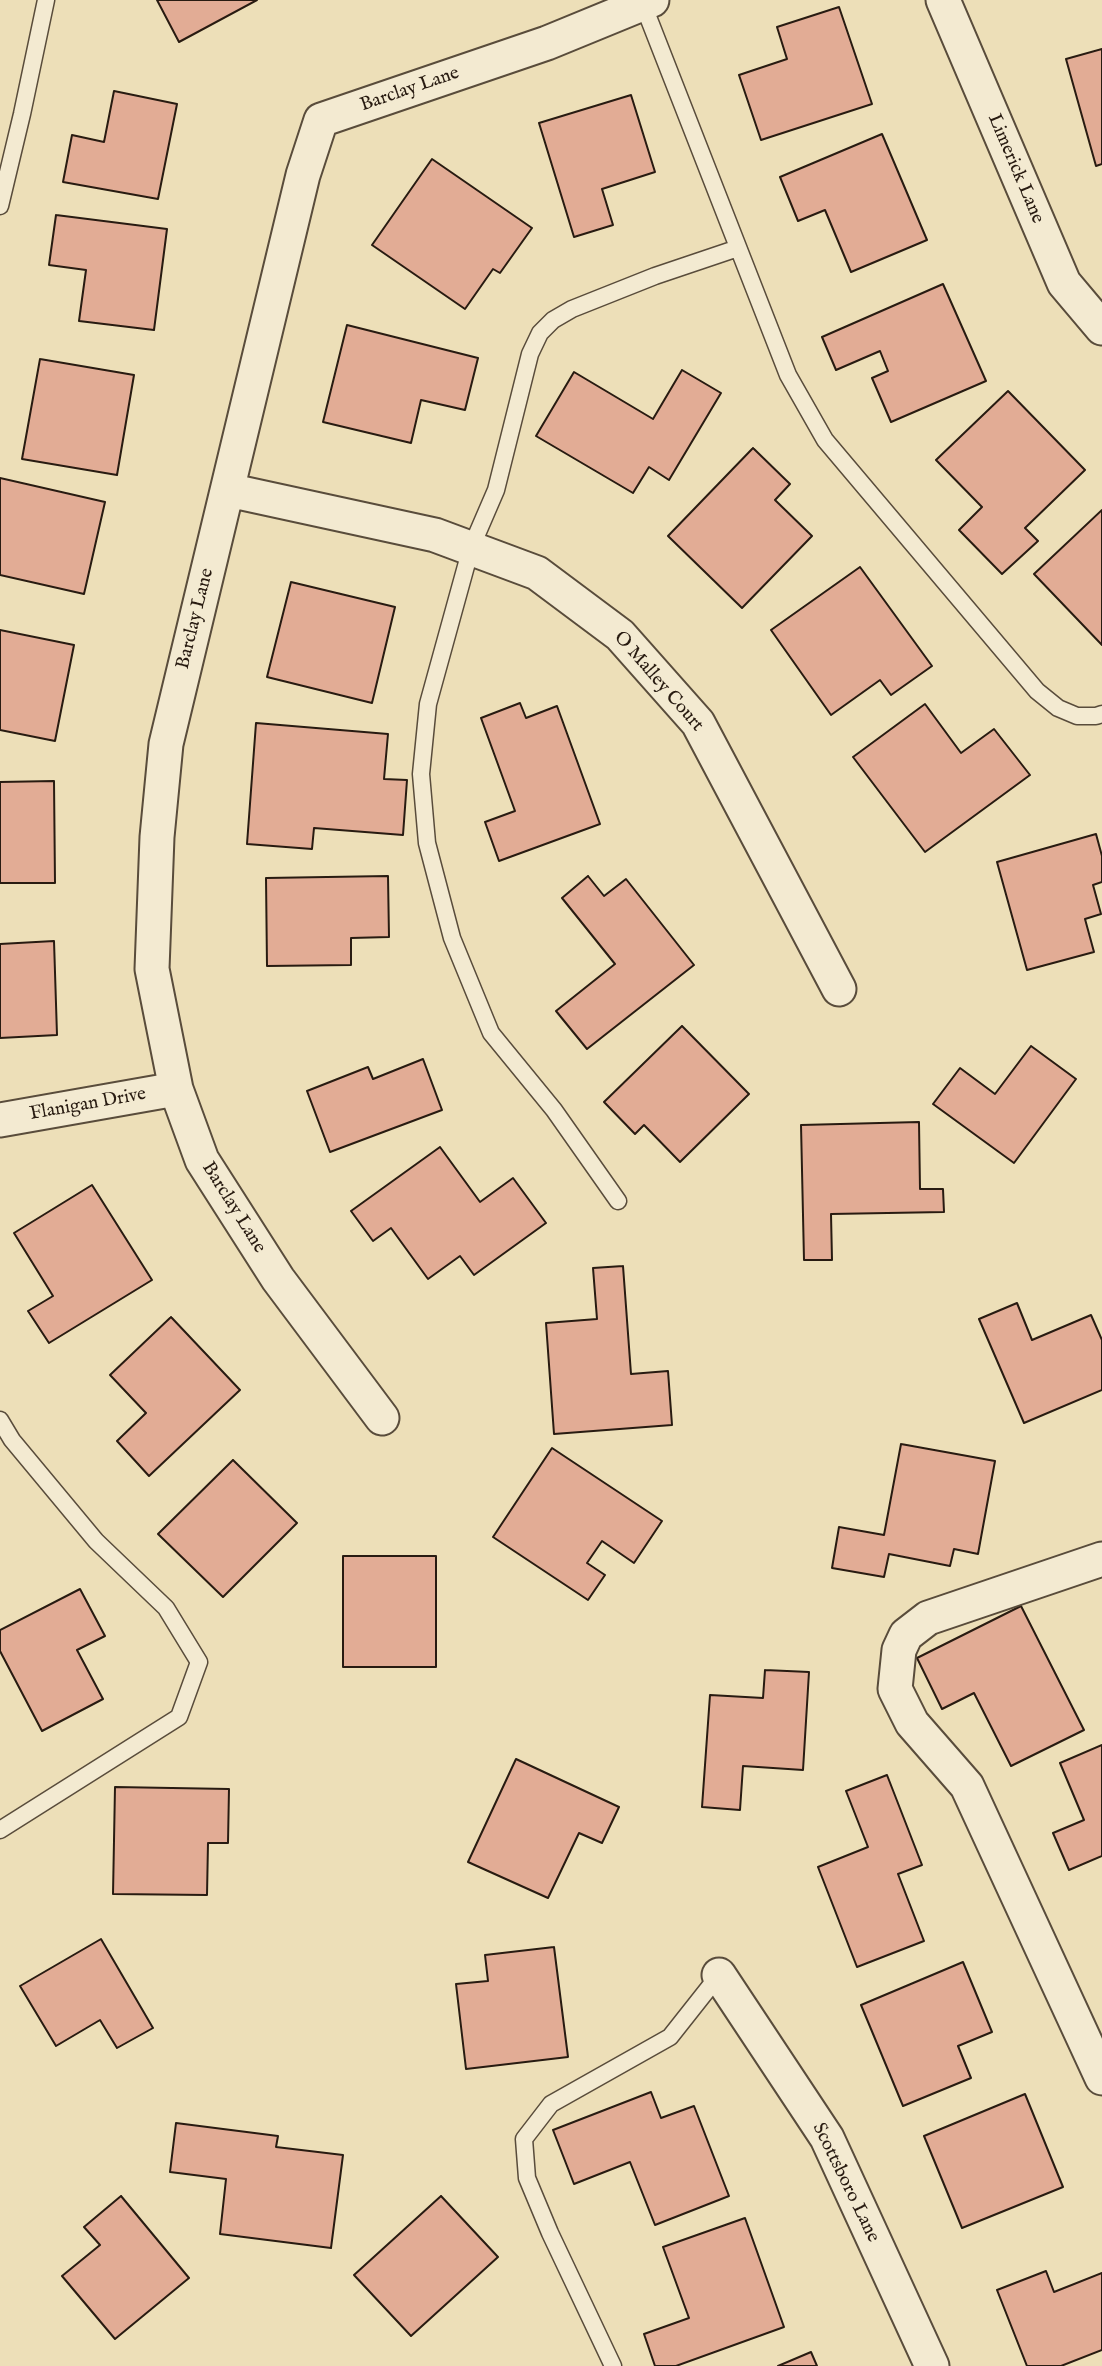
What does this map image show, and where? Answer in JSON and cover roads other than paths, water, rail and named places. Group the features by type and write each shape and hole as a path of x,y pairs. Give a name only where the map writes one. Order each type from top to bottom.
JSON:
{"street":[{"name":"Limerick Lane","path":"943,0 1064,283 1102,328"},
{"name":"Barclay Lane","path":"382,1418 278,1279 202,1160 176,1089 152,969 157,837 166,744 303,175 321,120 547,43 648,2"},
{"name":"O Malley Court","path":"228,490 435,535 471,548 537,573 620,635 698,723 839,989"},
{"name":"Flanigan Drive","path":"0,1120 176,1089"},
{"path":"1102,1559 928,1618 906,1635 900,1650 895,1689 912,1723 967,1786 1102,2078"},
{"name":"Scottsboro Lane","path":"719,1975 827,2138 932,2366"}],"lane":[{"path":"0,206 46,0"},
{"path":"648,2 738,248 788,375 824,440 1037,691 1058,708 1077,716 1102,714"},
{"path":"618,1201 554,1110 491,1033 452,937 427,843 421,774 428,704 471,548 496,490 530,354 540,333 553,320 572,309 655,276 738,248"},
{"path":"0,1420 12,1440 96,1541 166,1608 199,1662 179,1717 0,1830"},
{"path":"613,2366 527,2178 524,2139 551,2104 670,2037 719,1975"}]}
